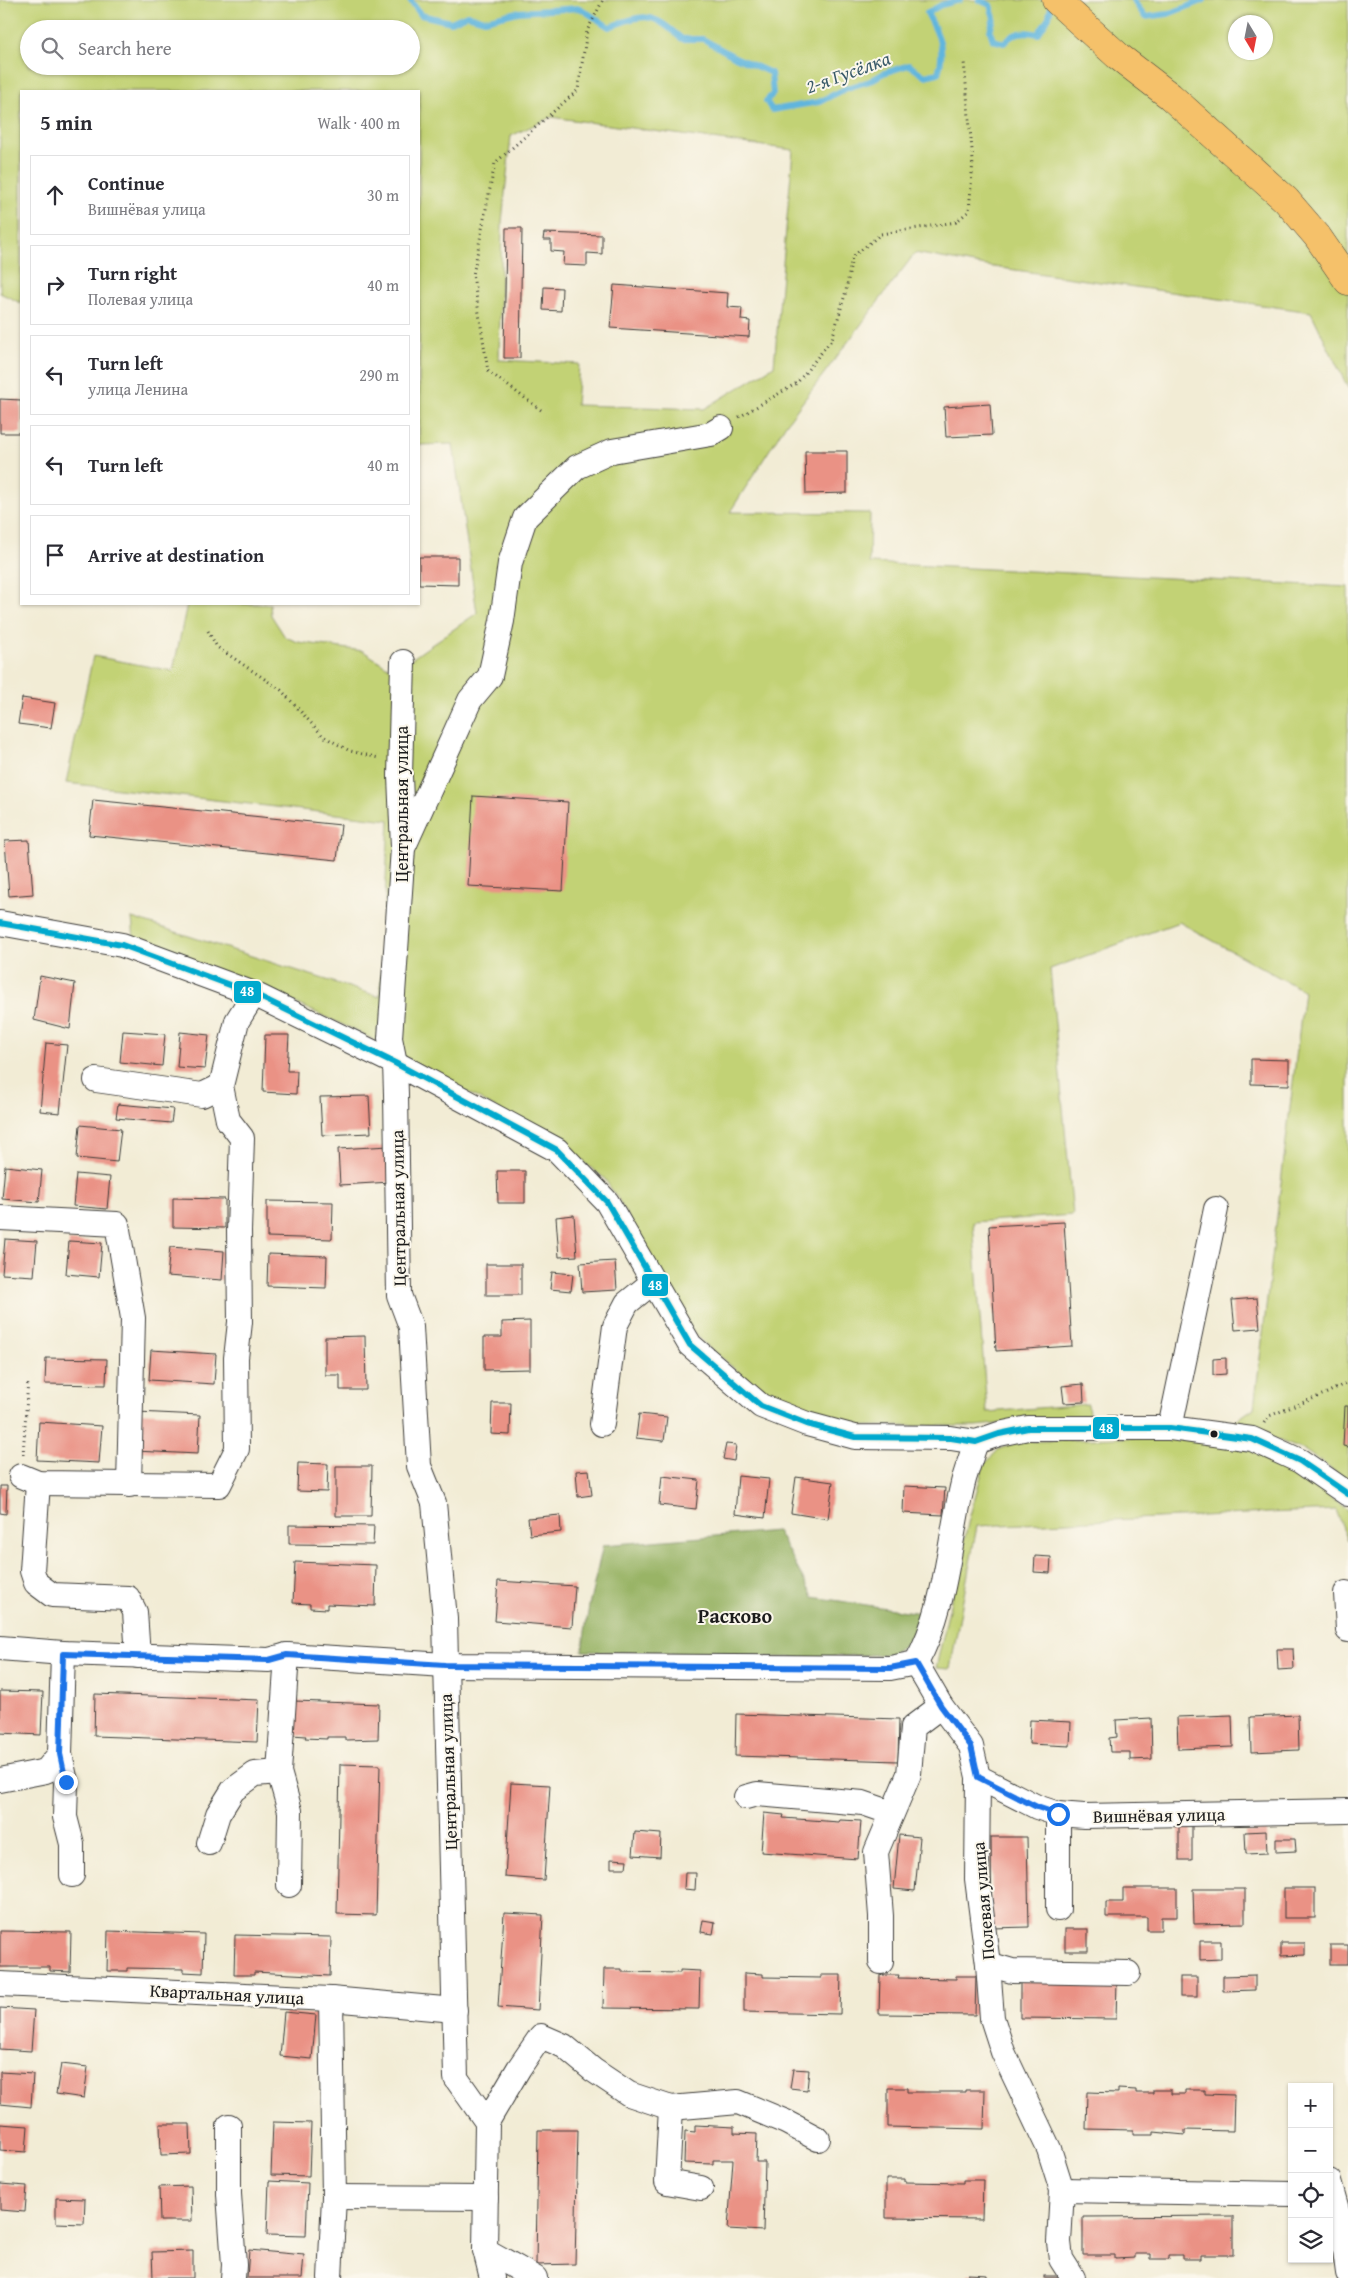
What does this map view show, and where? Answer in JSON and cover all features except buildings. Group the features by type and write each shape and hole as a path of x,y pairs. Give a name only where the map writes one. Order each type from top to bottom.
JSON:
{"main road":[{"path":"1056,0 1118,56 1170,96 1286,200 1317,236 1348,281"}],"street":[{"path":"403,848 470,700 490,676 502,621 510,563 525,518 577,467 603,455 612,451 663,441 711,434 722,428"},
{"name":"Центральная улица","path":"403,662 400,776 403,848 390,1038 395,1063 399,1295 410,1327 419,1466 434,1503 445,1619 456,2078 487,2122"},
{"path":"0,923 122,945 254,994 395,1063 557,1150 608,1202 690,1346 761,1406 807,1424 855,1437 951,1438 976,1442 999,1434 1028,1428 1170,1428 1252,1439 1300,1461 1348,1494"},
{"path":"138,1656 135,1612 128,1598 52,1595 36,1583 32,1571 30,1479 128,1485 219,1485 237,1449 236,1358 240,1322 239,1231 242,1138 228,1120 221,1086 238,1021 254,994"},
{"path":"96,1080 202,1095 221,1086"},
{"path":"1170,1428 1216,1209"},
{"path":"0,1218 117,1224 133,1318 128,1485"},
{"path":"602,1424 615,1326 627,1303 653,1282"},
{"path":"0,1648 63,1654 269,1660 287,1655 445,1665 890,1668 916,1663 927,1643 937,1618 964,1478 976,1442"},
{"path":"1346,1593 1348,1630"},
{"path":"63,1654 60,1754 66,1782 65,1817 72,1844 72,1875"},
{"path":"287,1655 279,1772 290,1811 289,1885"},
{"name":"Полевая улица","path":"916,1663 941,1706 971,1746 978,1777 977,1878 988,1964 992,2018 1003,2052 1049,2149 1062,2190 1059,2242 1062,2259 1073,2278"},
{"path":"881,1962 881,1916 876,1852 909,1774 913,1727 941,1706"},
{"path":"0,1780 46,1771 60,1754"},
{"path":"209,1843 218,1814 233,1790 255,1774 279,1772"},
{"name":"Вишнёвая улица","path":"978,1777 1037,1807 1058,1814 1084,1816 1348,1811"},
{"path":"746,1797 757,1794 863,1803 892,1813"},
{"path":"1058,1814 1058,1909"},
{"path":"988,1964 1012,1971 1128,1973"},
{"name":"Квартальная улица","path":"0,1984 331,1999 455,2010"},
{"path":"330,2278 334,2197 331,1999"},
{"path":"492,2278 485,2250 487,2122 519,2068 541,2036 564,2046 593,2070 629,2094 671,2108 738,2102 786,2122 818,2139"},
{"path":"671,2108 667,2182 701,2188"},
{"path":"229,2126 229,2194 234,2266 233,2278"},
{"path":"1062,2190 1288,2194"},
{"path":"1335,2193 1348,2273"},
{"path":"334,2197 486,2198"},
{"path":"485,2250 535,2278"}],"path":[{"path":"541,410 488,371 473,275 495,163 578,90 588,30 603,0"},
{"path":"722,428 797,382 832,339 846,291 852,257 881,234 956,222 969,211 973,161 964,62"},
{"path":"208,632 218,647 280,690 322,736 350,751 382,759 400,776"},
{"path":"28,1381 30,1479"},
{"path":"1252,1439 1269,1416 1327,1393 1348,1382"}],"green space":[{"path":"0,0 1348,0 1348,388 1311,312 980,265 915,253 786,424 730,512 870,513 869,563 1348,587 1348,1481 1304,1450 1232,1423 1254,1408 1304,991 1179,922 1050,969 1073,1215 973,1222 987,1412 1088,1404 1089,1415 976,1426 855,1426 815,1416 765,1394 706,1345 684,1322 620,1202 604,1178 562,1145 359,1032 257,986 134,939 132,918 380,997 389,820 66,783 93,656 173,671 187,605 270,605 271,615 285,637 298,642 363,651 394,671 477,613 453,444 420,445 420,90 20,90 20,303 0,293","holes":["551,117 793,150 774,366 704,409 576,405 579,364 499,360 502,222 511,136"]},
{"path":"1169,1436 1250,1450 1294,1472 1348,1510 1348,1541 1336,1510 977,1526 950,1669 936,1668 969,1519 984,1465 999,1449 1021,1442"},
{"path":"777,1531 813,1597 927,1614 915,1638 890,1654 805,1658 582,1651 589,1606 603,1545"}],"waterway":[{"name":"2-я Гусёлка","path":"410,0 421,15 451,22 467,15 485,20 518,12 580,8 609,27 632,19 648,18 655,20 672,30 682,39 703,39 735,57 771,73 773,94 766,101 772,110 819,102 847,88 909,65 925,76 938,73 941,57 940,42 927,13 941,5 960,0"},
{"name":"2-я Гусёлка","path":"979,0 990,5 994,18 990,31 993,40 1004,43 1015,34 1028,32 1038,34 1049,17 1051,6"},
{"name":"2-я Гусёлка","path":"1133,0 1145,17 1168,14 1204,0"}],"transit line":[{"name":"48","path":"0,923 122,945 254,994 395,1063 557,1150 607,1202 690,1345 761,1406 807,1424 855,1437 951,1438 976,1442 999,1434 1028,1428 1170,1428 1252,1439 1300,1461 1348,1494"}],"district":[{"name":"Расково","path":"735,1615"}],"route":[{"path":"66,1782 60,1754 63,1654 269,1660 287,1655 445,1665 890,1668 916,1663 941,1706 971,1746 978,1777 1037,1807 1058,1814"}]}
